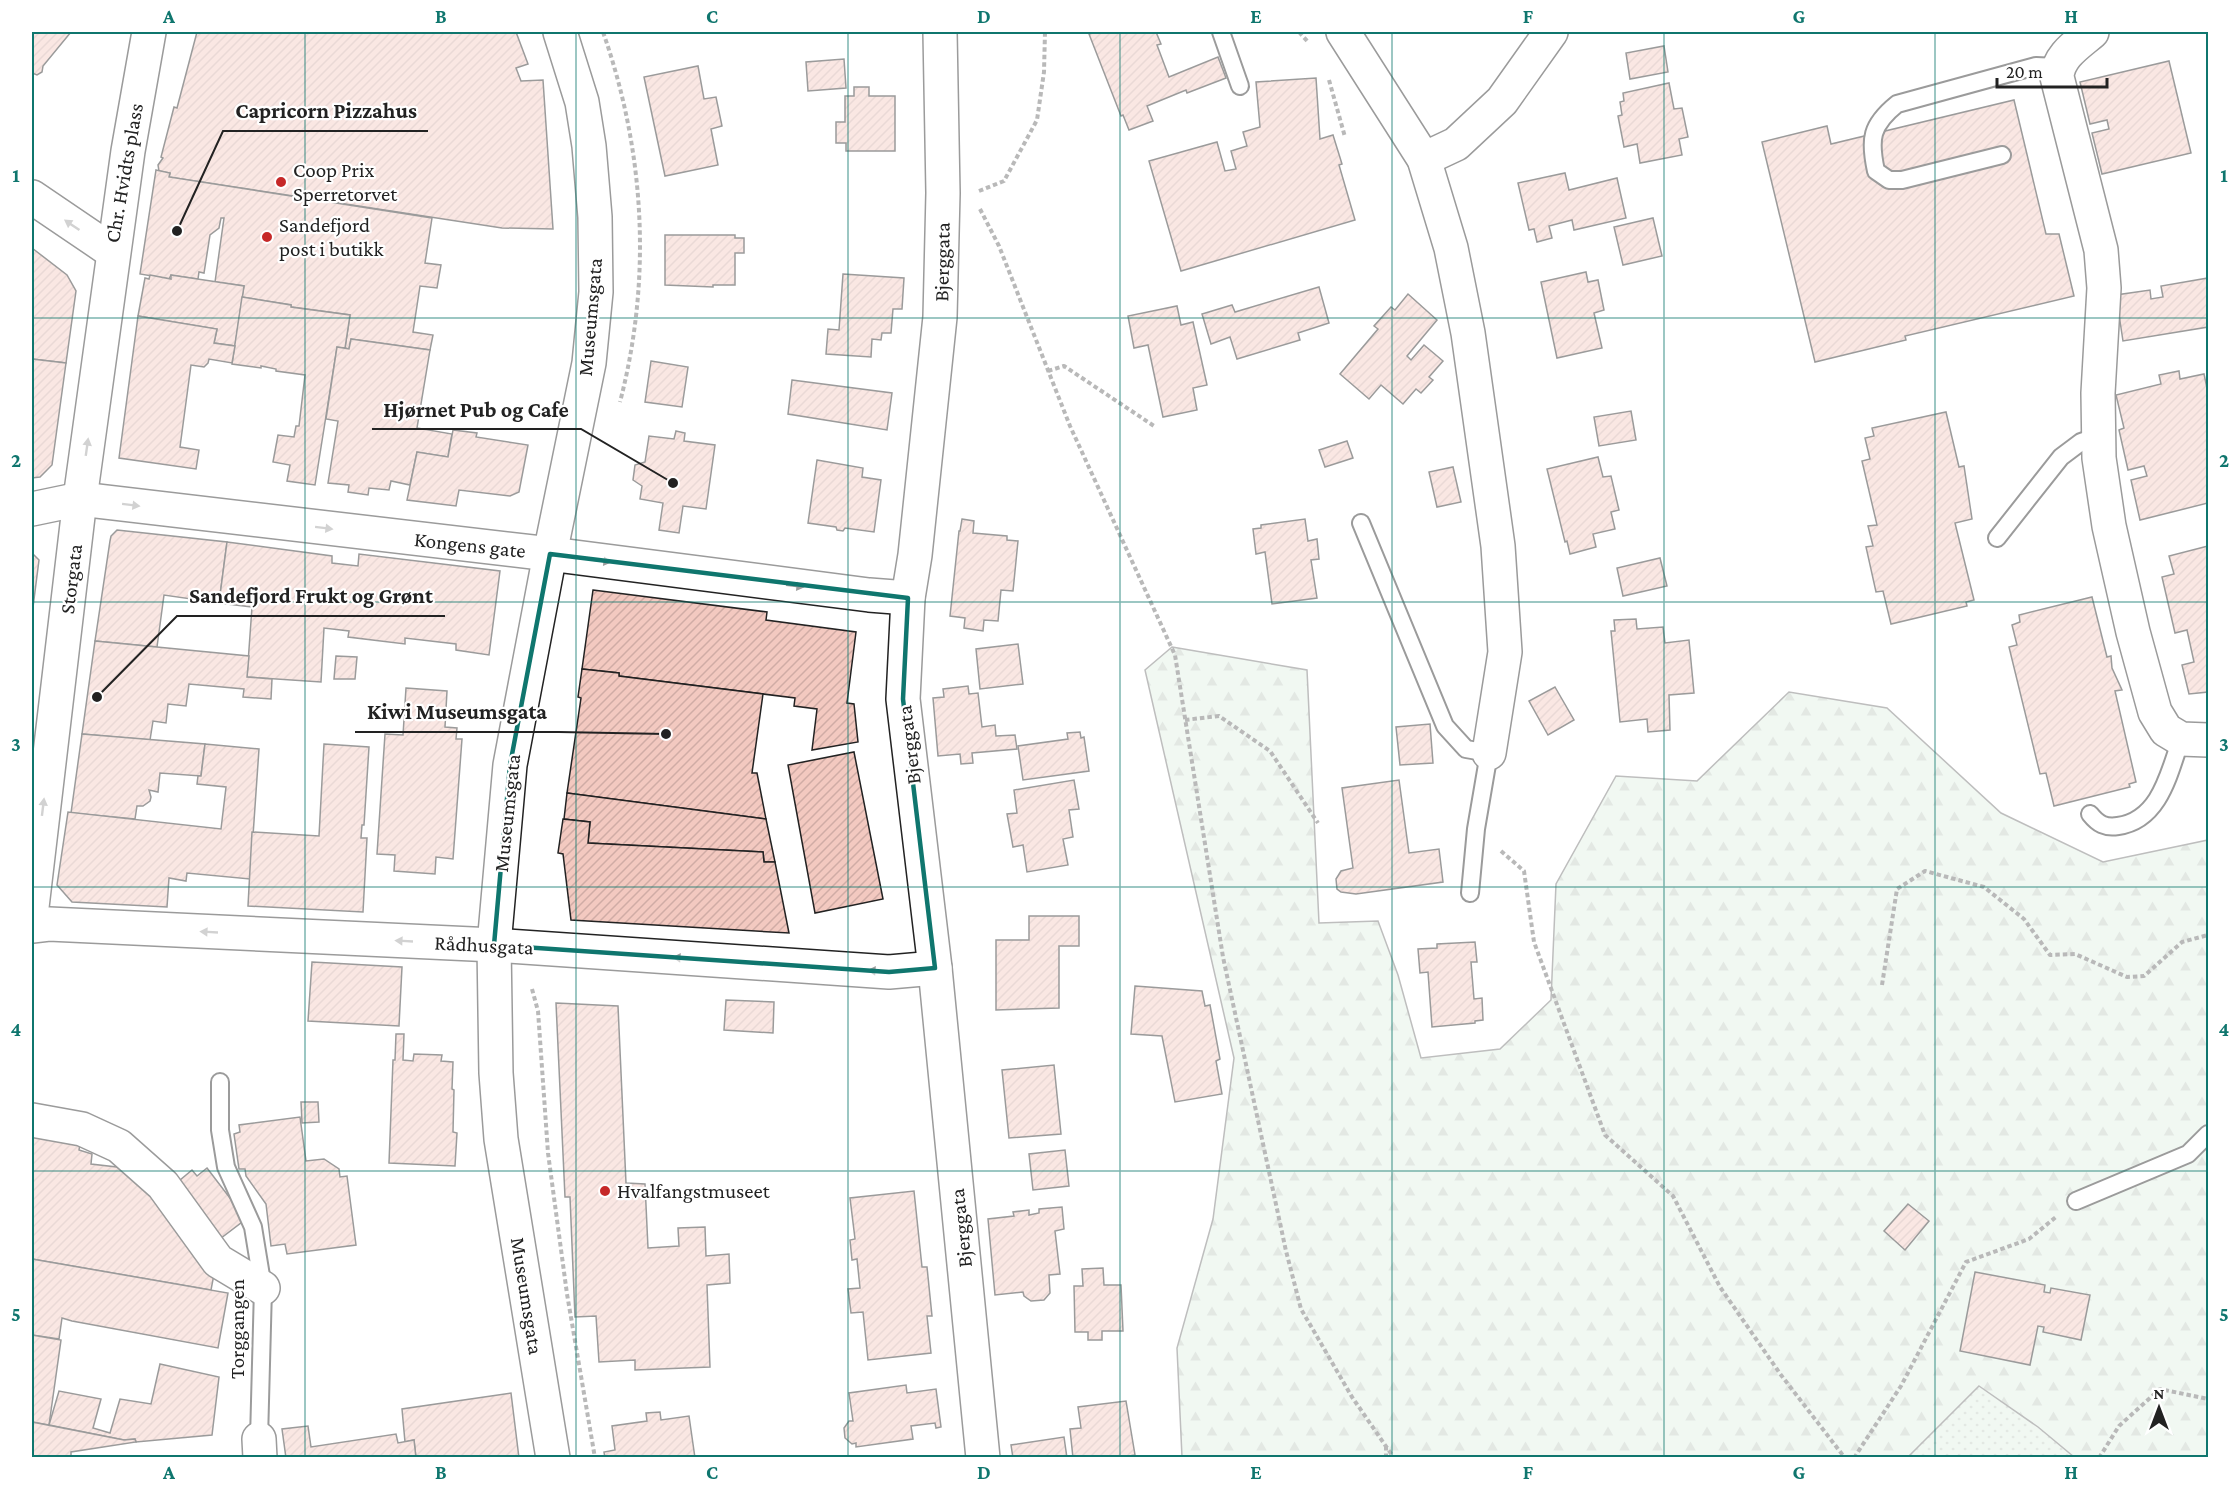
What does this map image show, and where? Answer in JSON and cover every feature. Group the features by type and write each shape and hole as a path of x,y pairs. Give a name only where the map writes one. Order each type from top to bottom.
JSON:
{"street":[{"name":"Museumsgata","path":"553,1458 501,1139 496,1073 494,945 510,765 550,554 590,363 596,292 596,216 590,146 582,102 560,32"},
{"name":"Bjerggata","path":"940,32 944,193 940,316 915,555 908,598 903,699 935,968 983,1458"},
{"path":"1343,32 1424,159 1451,248 1468,333 1498,546 1505,652 1489,753"},
{"path":"1424,159 1456,144 1502,101 1551,32"},
{"path":"2092,32 2062,59 2057,67 2057,76 2101,250 2104,288 2098,393 2099,458 2109,526 2133,632 2155,712 2166,730 2195,739"},
{"name":"Chr. Hvidts plass","path":"32,197 113,252 148,35"},
{"name":"Storgata","path":"32,907 80,500 113,252"},
{"name":"Kongens gate","path":"32,509 80,500 908,598"},
{"name":"Rådhusgata","path":"32,926 49,924 494,945 890,972 935,968"},
{"path":"32,1120 82,1129 119,1146 163,1185 218,1261 263,1288"}],"lane":[{"path":"1221,32 1240,86"},
{"path":"2002,155 1902,180 1889,180 1876,171 1871,148 1873,134 1884,115 1897,104 2036,66 2057,67"},
{"path":"1997,538 2061,456 2081,442 2098,436"},
{"path":"1361,523 1445,726 1466,749 1489,753 1476,829 1470,893"},
{"path":"2090,814 2098,824 2112,827 2127,825 2144,816 2163,791 2195,739"},
{"name":"Torggangen","path":"220,1082 220,1130 226,1167 254,1227 263,1288 259,1448"},
{"path":"2076,1201 2188,1154 2208,1134"}],"path":[{"path":"972,194 1004,181 1037,120 1044,72 1045,32"},
{"path":"1299,32 1311,47"},
{"path":"1327,73 1345,137"},
{"path":"977,204 999,246 1070,426 1175,655 1223,957 1286,1251 1301,1309 1352,1398 1394,1458"},
{"path":"1048,371 1064,366 1155,426"},
{"path":"1185,720 1219,716 1270,751 1318,823"},
{"path":"1476,829 1524,871 1534,942 1605,1135 1673,1196 1720,1287 1781,1375 1845,1458"},
{"path":"1882,985 1897,889 1925,871 1984,887 2024,919 2050,955 2075,954 2127,977 2144,976 2182,942 2208,935"},
{"path":"531,980 538,1011 548,1153 567,1294 595,1458"},
{"path":"1854,1458 1901,1386 1966,1262 2029,1239 2076,1201"},
{"path":"2100,1457 2119,1426 2160,1389 2208,1399"},
{"path":"1386,1445 1386,1458"}],"highlighted area":[{"path":"550,554 908,598 903,699 935,968 889,972 494,945 510,765"}],"green space":[{"path":"1172,647 1307,670 1319,923 1378,921 1398,975 1421,1058 1500,1049 1551,1000 1556,884 1616,776 1697,781 1789,692 1887,708 2001,813 2103,862 2208,840 2208,1457 1182,1457 1177,1348 1213,1219 1234,1058 1145,670"},
{"path":"1979,1386 2038,1427 2074,1457 1908,1457"}],"building":[{"path":"32,32 71,32 43,66 42,72 37,75 32,73"},
{"path":"197,32 516,32 528,64 516,68 521,81 543,80 553,229 502,228 169,177 170,173 159,171 158,165 163,158 161,157 174,107 177,108"},
{"path":"1095,32 1156,32 1161,44 1157,45 1169,77 1218,57 1226,78 1187,93 1186,90 1147,106 1153,121 1129,130 1123,115 1121,116 1089,34"},
{"path":"1664,46 1668,72 1630,79 1626,53"},
{"path":"844,59 846,88 808,91 806,62"},
{"path":"2169,61 2191,153 2102,174 2092,133 2109,129 2107,120 2090,124 2080,82"},
{"path":"698,66 704,99 716,97 722,126 711,129 718,165 665,176 644,77"},
{"path":"1316,78 1320,139 1333,135 1355,220 1181,271 1149,161 1217,142 1225,171 1236,169 1231,151 1247,146 1243,132 1260,127 1256,82"},
{"path":"1669,83 1674,109 1682,108 1688,137 1679,139 1682,155 1640,163 1637,144 1624,147 1618,116 1622,115 1620,102 1624,101 1623,93"},
{"path":"854,87 869,87 869,96 895,96 895,151 846,151 846,143 836,143 836,122 845,122 845,96 854,96"},
{"path":"2014,100 2046,234 2059,234 2074,296 1905,336 1906,340 1815,362 1762,142 1827,126 1831,144"},
{"path":"156,170 170,173 169,177 432,218 425,263 441,265 437,288 420,286 413,332 433,335 430,350 351,339 349,349 345,348 350,315 291,307 291,305 242,297 244,286 215,282 224,218 221,218 219,228 210,235 204,273 199,272 198,279 171,275 169,279 140,274"},
{"path":"1565,173 1569,190 1617,178 1626,218 1574,230 1572,220 1549,226 1552,238 1537,242 1534,229 1529,230 1518,183"},
{"path":"1653,218 1662,256 1623,265 1614,227"},
{"path":"665,235 735,235 735,238 744,238 744,253 735,253 735,285 713,285 713,287 665,285"},
{"path":"32,248 67,275 76,291 66,363 32,359"},
{"path":"1586,272 1588,282 1598,280 1604,310 1594,313 1602,348 1557,358 1541,282"},
{"path":"843,274 904,278 902,309 893,309 891,333 882,333 881,340 872,339 871,357 826,354 828,329 839,330"},
{"path":"150,275 171,279 171,275 244,286 235,346 214,343 217,329 138,316 145,278 149,279"},
{"path":"2208,278 2208,327 2123,341 2116,295 2150,290 2151,299 2163,297 2161,286"},
{"path":"1319,287 1329,323 1298,333 1300,340 1237,359 1230,337 1211,344 1202,314 1232,305 1235,312"},
{"path":"1408,294 1437,320 1407,356 1411,360 1424,345 1443,361 1429,377 1433,380 1421,393 1416,389 1403,404 1381,385 1369,399 1340,374 1378,329 1374,326 1391,307 1395,310"},
{"path":"242,297 291,305 291,307 350,315 345,348 337,347 315,485 287,481 290,465 273,462 278,435 294,437 296,426 299,426 305,375 276,371 276,369 261,366 261,368 232,364"},
{"path":"1177,306 1181,325 1193,322 1207,385 1193,388 1197,410 1163,417 1148,345 1134,348 1128,316"},
{"path":"138,316 217,329 214,343 235,346 232,363 209,359 204,367 191,365 180,447 199,450 196,469 119,458"},
{"path":"351,339 430,350 417,428 452,434 448,457 417,452 410,485 391,481 389,490 369,488 368,495 348,492 349,485 328,483 338,421 326,419 337,347 349,349"},
{"path":"32,359 66,363 52,465 40,477 32,478"},
{"path":"651,361 688,367 682,407 645,402"},
{"path":"2179,371 2180,379 2204,374 2208,393 2208,503 2140,520 2131,480 2147,476 2144,466 2128,470 2119,430 2124,428 2116,395 2161,384 2159,375"},
{"path":"792,380 892,393 887,430 788,414"},
{"path":"1631,411 1636,440 1599,446 1594,417"},
{"path":"1946,412 1959,467 1964,466 1972,519 1955,523 1974,600 1966,602 1967,606 1891,624 1883,591 1876,592 1866,547 1873,546 1868,526 1877,525 1862,461 1870,459 1865,438 1874,436 1872,428"},
{"path":"453,430 477,433 476,437 528,445 519,492 510,496 459,490 456,506 407,500 417,452 448,457"},
{"path":"676,431 685,433 684,441 715,445 706,509 683,506 679,533 659,530 663,503 640,499 642,486 633,480 635,465 645,462 649,436 674,439"},
{"path":"1347,441 1353,458 1325,467 1319,450"},
{"path":"1598,457 1603,477 1611,476 1619,510 1611,512 1615,529 1593,534 1596,547 1570,554 1547,469"},
{"path":"817,460 863,468 862,477 881,480 874,532 845,528 843,531 837,530 836,527 808,523"},
{"path":"1453,467 1461,502 1437,507 1429,472"},
{"path":"962,519 974,521 973,533 1007,536 1007,540 1018,541 1013,591 1001,590 998,621 984,620 983,631 964,628 965,618 950,616"},
{"path":"1305,519 1308,541 1317,539 1319,559 1311,560 1317,598 1272,604 1265,552 1256,554 1253,529 1261,528 1261,525"},
{"path":"117,530 227,542 219,603 164,595 157,647 95,641 110,541 111,536"},
{"path":"227,542 332,556 332,563 358,566 359,554 500,571 489,655 456,650 456,644 405,638 405,644 348,637 349,631 324,628 321,682 247,677 252,607 219,603"},
{"path":"2208,546 2208,692 2189,694 2182,665 2194,662 2187,630 2175,633 2162,577 2174,574 2169,556"},
{"path":"32,553 39,560 32,615"},
{"path":"1660,558 1667,586 1623,596 1617,568"},
{"path":"593,590 767,612 766,620 856,632 847,703 854,704 858,742 812,750 817,709 794,706 795,698 619,676 619,673 582,669"},
{"path":"2092,597 2107,657 2111,656 2112,668 2122,690 2115,691 2136,782 2129,784 2130,787 2054,806 2046,773 2040,774 2009,647 2017,645 2012,625 2020,622 2019,615"},
{"path":"1636,619 1637,629 1663,627 1665,643 1689,640 1694,693 1669,695 1670,730 1648,732 1647,719 1620,722 1611,631 1615,631 1614,620"},
{"path":"95,641 249,656 247,677 272,679 271,699 243,697 244,689 189,684 186,706 168,704 166,723 153,721 150,740 82,734"},
{"path":"1018,644 1023,684 980,689 976,649"},
{"path":"336,656 357,657 355,679 334,679"},
{"path":"582,669 619,673 619,676 763,694 752,773 757,773 766,819 567,793 581,698 578,697"},
{"path":"968,686 969,694 978,693 982,727 995,725 996,736 1015,735 1017,749 972,753 973,763 961,764 960,754 938,756 933,698 944,697 943,689"},
{"path":"1555,687 1574,720 1548,735 1529,701"},
{"path":"406,688 447,691 445,727 457,728 456,739 462,739 453,859 436,857 435,874 394,871 395,855 377,854 385,734 403,735"},
{"path":"1430,724 1433,763 1400,765 1396,727"},
{"path":"1080,732 1081,738 1084,737 1089,771 1023,780 1018,746 1068,739 1067,733"},
{"path":"82,734 205,744 201,776 160,773 158,792 149,790 150,801 143,806 137,806 135,819 71,813"},
{"path":"205,744 259,749 250,879 187,873 186,881 169,878 167,907 72,902 57,885 68,812 221,829 226,787 197,784 198,776 201,776"},
{"path":"324,744 369,747 364,825 362,825 361,838 367,838 363,912 248,906 252,832 319,836"},
{"path":"854,752 883,899 815,913 788,765"},
{"path":"1074,780 1079,809 1069,810 1073,837 1063,839 1068,865 1027,872 1023,845 1013,847 1007,814 1017,813 1014,790"},
{"path":"1399,780 1409,853 1439,849 1443,882 1356,894 1341,892 1337,889 1336,879 1341,871 1353,868 1342,788"},
{"path":"567,793 766,819 775,862 764,862 763,852 588,843 590,822 564,819"},
{"path":"563,819 590,822 588,843 763,852 764,862 775,862 789,933 571,920 563,854 558,853"},
{"path":"1029,916 1079,916 1079,946 1059,946 1059,1008 996,1010 996,940 1029,940"},
{"path":"1475,942 1477,962 1471,962 1474,999 1482,998 1483,1020 1475,1021 1475,1023 1432,1027 1428,972 1420,973 1418,949 1437,948 1437,944"},
{"path":"312,962 402,967 399,1026 308,1021"},
{"path":"1135,986 1202,991 1205,1006 1210,1005 1220,1059 1216,1061 1222,1094 1175,1102 1162,1036 1131,1034"},
{"path":"726,1000 774,1002 773,1033 724,1030"},
{"name":"Hvalfangstmuseet","path":"556,1003 618,1006 626,1183 645,1184 648,1248 679,1246 678,1228 705,1227 706,1256 729,1254 730,1283 707,1285 710,1367 635,1370 635,1360 599,1362 596,1316 575,1317 570,1197 565,1197"},
{"path":"396,1034 404,1034 403,1060 413,1061 414,1054 442,1055 441,1061 453,1062 453,1132 457,1133 455,1166 389,1163"},
{"path":"1054,1065 1061,1134 1009,1138 1002,1070"},
{"path":"301,1102 318,1102 319,1122 302,1123"},
{"path":"300,1117 306,1161 324,1159 339,1169 340,1177 347,1176 356,1245 287,1254 285,1244 271,1246 266,1204 246,1176 245,1169 239,1169 234,1134 240,1132 239,1125"},
{"path":"32,1131 81,1138 79,1150 92,1154 91,1164 143,1170 216,1264 211,1290 32,1259"},
{"path":"1065,1150 1069,1186 1033,1190 1029,1154"},
{"path":"207,1168 246,1219 212,1245 173,1186 192,1170 197,1176"},
{"path":"914,1191 922,1267 927,1267 932,1316 927,1316 931,1353 868,1360 863,1312 851,1313 848,1289 860,1288 857,1259 852,1260 850,1240 855,1239 850,1198"},
{"path":"1908,1204 1929,1221 1905,1250 1884,1231"},
{"path":"1062,1207 1064,1229 1055,1231 1060,1274 1049,1275 1050,1293 1044,1300 1031,1301 1024,1296 1023,1292 995,1295 988,1219 1014,1216 1013,1212 1029,1210 1029,1215 1039,1213 1039,1209"},
{"path":"32,1259 228,1293 218,1348 62,1318 59,1339 32,1335"},
{"path":"1103,1268 1104,1285 1121,1285 1123,1331 1102,1331 1102,1340 1088,1340 1088,1332 1075,1332 1074,1286 1083,1286 1082,1269"},
{"path":"1975,1272 2045,1285 2044,1292 2050,1293 2051,1288 2090,1295 2081,1340 2043,1332 2044,1327 2038,1326 2030,1365 1960,1351"},
{"path":"32,1335 61,1340 49,1425 32,1422"},
{"path":"160,1364 219,1377 212,1435 136,1442 135,1439 124,1440 49,1425 59,1391 101,1399 93,1428 110,1433 120,1399 151,1404"},
{"path":"906,1385 907,1393 936,1389 941,1427 936,1428 935,1423 911,1426 913,1439 856,1447 856,1443 852,1444 845,1438 844,1428 849,1421 853,1421 849,1393"},
{"path":"511,1393 519,1458 416,1458 414,1440 405,1442 402,1409"},
{"path":"1126,1401 1135,1455 1117,1458 1073,1458 1070,1429 1081,1428 1078,1407"},
{"path":"660,1412 661,1420 689,1416 695,1458 605,1458 604,1452 615,1450 612,1426 647,1421 646,1413"},
{"path":"32,1422 124,1440 135,1439 136,1442 71,1452 71,1458 32,1458"},
{"path":"308,1426 311,1447 396,1434 398,1443 414,1440 416,1458 286,1458 282,1429"},
{"path":"1064,1437 1067,1458 1013,1458 1011,1445"}],"place":[{"name":"Coop Prix Sperretorvet","path":"281,182"},
{"name":"Capricorn Pizzahus","path":"177,231"},
{"name":"Sandefjord post i butikk","path":"267,237"},
{"name":"Hjørnet Pub og Cafe","path":"673,483"},
{"name":"Sandefjord Frukt og Grønt","path":"97,697"},
{"name":"Kiwi Museumsgata","path":"666,734"},
{"name":"Hvalfangstmuseet","path":"605,1191"}]}
